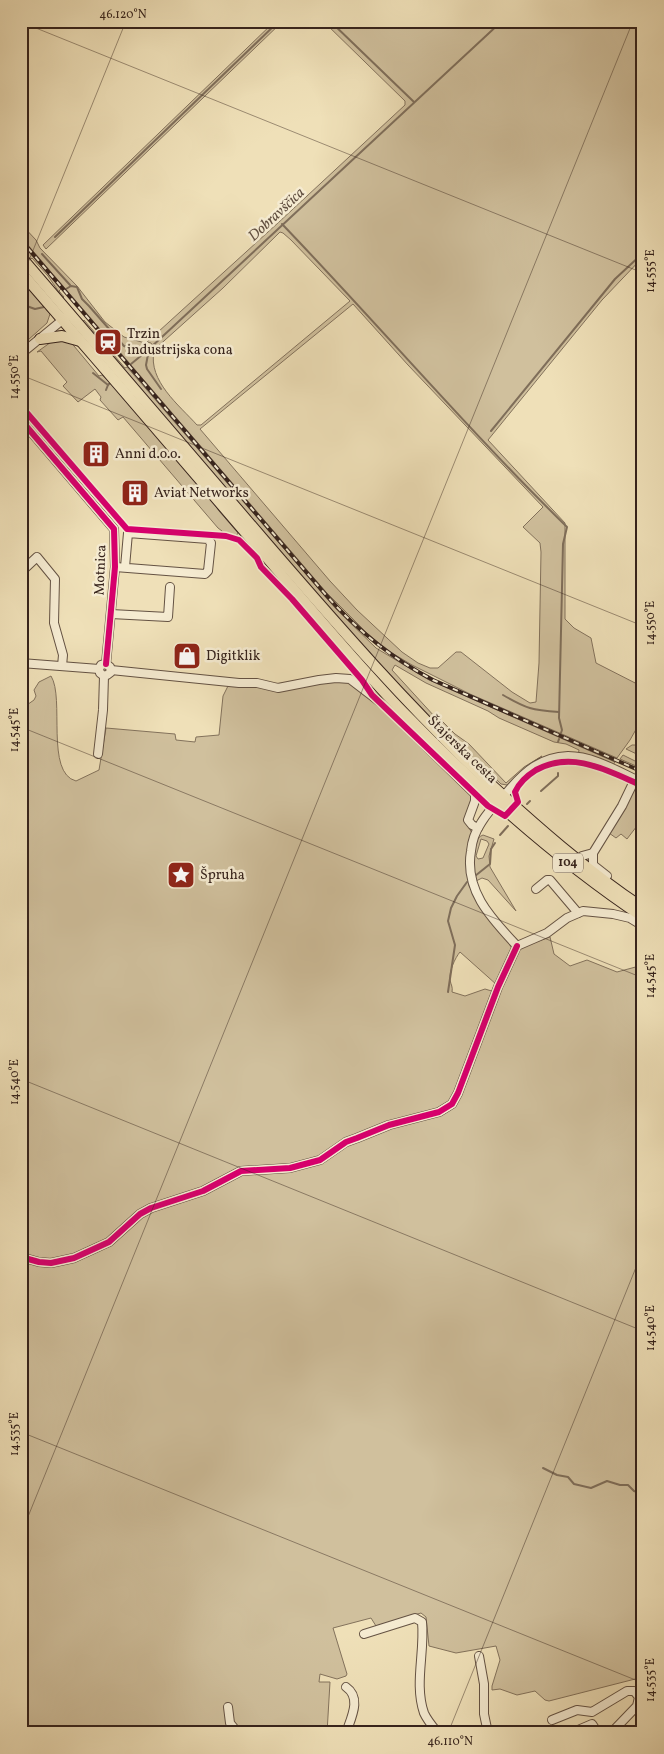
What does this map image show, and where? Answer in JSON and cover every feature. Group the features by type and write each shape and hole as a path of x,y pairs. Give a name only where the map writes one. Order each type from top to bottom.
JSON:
{"main road":[{"name":"104","path":"21,257 66,317 82,342 345,648 407,709"},
{"name":"104","path":"21,272 66,317 352,642 407,709"},
{"path":"40,338 66,336 82,342"},
{"name":"Štajerska cesta","path":"407,709 449,745 500,799 581,873 643,917"},
{"name":"Štajerska cesta","path":"500,799 603,880 643,908"}],"street":[{"path":"21,354 66,317"},
{"name":"Motnica","path":"21,420 114,529 115,567 108,667"},
{"path":"115,567 206,574 208,571 210,543 208,539 128,534 125,567"},
{"path":"21,572 37,557 56,579 54,623 63,655 62,666"},
{"path":"111,614 168,617 170,587"},
{"path":"21,663 62,666 109,674 108,667 238,683 257,683 278,688 319,680 350,679 384,705 475,794 475,801 468,820 478,828"},
{"path":"98,754 103,710 101,673"},
{"path":"517,946 494,922 473,889 470,858 472,842 478,828 500,799 534,766 547,759 576,757 592,760 639,781 593,853 582,856 607,876"},
{"path":"536,889 547,880 550,880 578,913"},
{"path":"21,1257 51,1263 74,1258 109,1242 140,1214 151,1208 204,1191 241,1171 290,1168 315,1162 346,1142 390,1125 440,1112 452,1104 458,1093 498,987 517,946 547,933 567,918 583,911 630,918 643,926"},
{"path":"364,1634 415,1618 422,1622 421,1702 426,1717 438,1733"},
{"path":"479,1656 484,1684 484,1714 488,1733"},
{"path":"346,1686 353,1692 355,1700 346,1733"},
{"path":"552,1720 577,1710 592,1712 627,1691 634,1691 639,1697 637,1706 611,1733"},
{"path":"228,1707 228,1719 238,1733"},
{"path":"571,1733 588,1724 595,1727 598,1733"}],"shaded area":[{"path":"275,21 283,21 46,249 43,245"},
{"path":"323,21 643,21 643,257 602,300 488,440 565,523 565,619 574,628 591,638 596,663 643,687 643,717 617,758 470,694 412,665 387,650 368,634 326,592 21,237 21,224 36,240 40,248 77,286 105,322 124,337 145,343 154,351 153,362 160,382 166,392 197,425 201,425 350,301 291,240 280,232 223,288 155,349 151,343 147,342 405,105 405,101","holes":["353,304 408,365 543,507 523,527 540,543 541,552 539,663 536,702 530,703 512,692 461,652 456,652 438,668 430,668 418,663 402,652 357,610 330,581 200,429"]},
{"path":"21,243 61,289 59,291 63,298 48,276 32,258 21,252"},
{"path":"21,278 50,314 47,323 28,340 21,336"},
{"path":"84,320 125,368 127,367 336,609 376,648 429,680 615,762 613,765 578,755 579,750 566,744 554,742 499,718 488,711 426,683 395,665 392,670 435,717 437,716 455,734 469,744 506,783 524,767 542,756 527,766 507,785 501,784 456,741 446,736 381,669 83,322"},
{"path":"54,340 69,340 99,376 102,375 111,383 210,497 238,533 236,536 222,534 222,531 123,417 118,420 100,400 101,397 95,389 78,402 63,386 67,382 41,351 37,352"},
{"path":"51,676 55,686 58,750 61,764 67,775 76,781 99,770 106,728 175,734 176,740 195,742 196,737 219,735 223,696 228,686 305,685 344,680 376,700 472,795 464,820 472,833 467,857 469,886 482,908 510,943 512,950 497,985 460,952 454,961 450,976 452,992 465,996 485,989 495,992 454,1097 439,1110 395,1123 321,1157 298,1164 249,1167 212,1185 159,1202 113,1237 72,1256 52,1261 21,1254 21,709 34,700 36,696 34,690 39,682"},
{"path":"632,745 643,745 643,769 620,759 623,755 637,762 641,756 626,749"},
{"path":"634,786 643,789 643,824 640,822 627,839 621,834 616,838 609,833"},
{"path":"483,835 494,839 489,856 490,867 516,911 488,880 482,878 474,882 473,849 479,838","holes":["481,839 489,844 483,858 478,859 476,856"]},
{"path":"550,937 554,954 570,966 587,960 617,972 643,965 643,1677 549,1701 545,1700 535,1691 517,1695 500,1689 492,1690 500,1660 496,1646 456,1653 429,1646 426,1617 421,1613 376,1626 371,1618 333,1628 347,1674 337,1679 320,1674 319,1682 330,1682 327,1733 21,1733 21,1259 44,1265 111,1243 145,1214 246,1171 288,1170 370,1134 452,1107 494,1004 519,950 524,946"}],"waterway":[{"path":"55,237 279,21"},
{"path":"330,21 414,102"},
{"name":"Dobravščica","path":"66,289 71,286 77,287 82,299 124,346 133,349 149,349 502,21"},
{"path":"282,224 494,453 567,527 563,544 559,718 561,733"},
{"path":"491,431 615,279 643,253"},
{"path":"42,254 70,285"},
{"name":"Dobravščica","path":"21,304 35,309 44,307"},
{"path":"149,349 147,369 161,389"},
{"path":"131,364 148,350"},
{"path":"93,373 108,385"},
{"path":"106,390 111,382"},
{"path":"503,695 530,708 559,712"},
{"path":"541,791 558,776 558,773"},
{"path":"527,804 530,801"},
{"path":"500,835 508,826"},
{"path":"475,876 490,864 491,849 495,843"},
{"path":"448,992 455,945 448,921 451,908 467,882"},
{"path":"543,1468 557,1475 568,1477 574,1484 591,1488 607,1481 628,1485 634,1491 643,1494"}],"railway":[{"path":"21,240 326,595 362,631 389,653 433,680 643,772"}],"cycle path":[{"path":"21,406 127,529 226,536 239,540 257,558 261,567 292,599 362,680 372,695 488,806 505,816 518,802 515,792 527,777 536,770 550,764 563,762 577,762 604,769 643,786"},
{"path":"21,420 114,529 115,567 106,664"},
{"path":"21,1257 51,1263 74,1258 109,1242 140,1214 151,1208 203,1191 241,1171 290,1168 320,1160 346,1142 389,1125 439,1112 452,1104 458,1093 498,987 517,946"}],"place":[{"name":"Trzin industrijska cona","path":"108,342"},
{"name":"Anni d.o.o.","path":"96,454"},
{"name":"Aviat Networks","path":"135,493"},
{"name":"Digitklik","path":"187,656"},
{"name":"Špruha","path":"181,875"}]}
